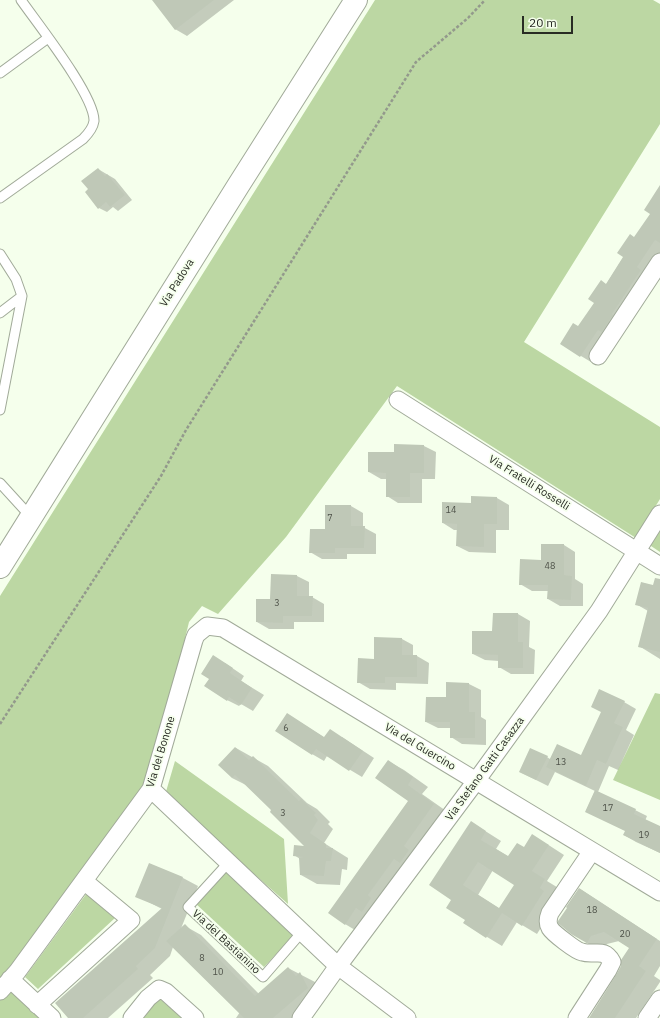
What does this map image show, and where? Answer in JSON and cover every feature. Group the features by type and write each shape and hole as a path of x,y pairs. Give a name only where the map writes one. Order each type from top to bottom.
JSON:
{"main road":[{"name":"Via Padova","path":"0,567 356,0"}],"street":[{"path":"598,356 660,262"},
{"name":"Via Fratelli Rosselli","path":"398,400 660,566"},
{"name":"Via Stefano Gatti Casazza","path":"301,1018 600,611 660,514"},
{"name":"Via del Guercino","path":"190,653 196,635 203,628 207,626 223,628 660,892"},
{"name":"Via del Bonone","path":"5,985 84,881 151,789 190,653"},
{"path":"151,789 338,966 407,1018"},
{"path":"577,1018 612,962 609,957 603,953 581,952 556,935 549,928 548,920 550,913 592,851"},
{"path":"37,1005 131,920 84,881"},
{"path":"5,985 37,1005 52,1018"},
{"path":"132,1018 148,998 159,989 166,992 195,1018"},
{"path":"647,1018 660,999"}],"lane":[{"path":"0,198 83,139 90,132 94,121 92,107 82,88 21,0"},
{"path":"0,72 48,38"},
{"path":"0,254 16,279 22,296 0,410"},
{"path":"0,313 22,296"},
{"path":"0,483 32,517"},
{"name":"Via del Bastianino","path":"229,862 188,906 264,978 302,932"}],"path":[{"path":"0,724 161,476 186,430 416,62 468,18 485,0"}],"green space":[{"path":"375,0 653,0 660,4 660,124 524,342 660,427 660,499 636,538 397,386 286,537 218,614 202,606 189,622 149,786 0,982 0,596"},
{"path":"660,526 660,552 648,544"},
{"path":"655,693 660,694 660,800 613,780"},
{"path":"175,761 284,839 288,904 165,795"},
{"path":"226,871 294,935 264,967 195,903"},
{"path":"87,893 115,918 38,989 25,977"},
{"path":"10,987 42,1018 0,1018 0,999"},
{"path":"158,997 182,1018 142,1018"}],"building":[{"path":"152,0 214,0 175,30"},
{"path":"98,168 105,176 107,174 125,195 110,207 106,202 98,209 85,192 88,189 81,181"},
{"path":"660,185 660,243 655,240 637,267 641,270 612,314 613,315 602,332 598,330 580,357 560,344 573,323 578,326 594,303 588,299 601,280 606,284 623,257 617,253 630,234 634,237 650,214 644,210"},
{"path":"394,444 424,445 424,473 410,473 410,497 386,497 386,473 368,472 368,452 394,452"},
{"path":"471,496 497,497 497,524 484,524 484,547 456,546 457,524 442,523 442,502 471,503"},
{"path":"325,505 351,505 351,526 365,526 364,548 335,548 335,553 309,553 310,529 325,529"},
{"path":"541,544 564,544 564,575 572,576 571,600 547,599 548,585 519,585 520,559 541,560"},
{"path":"271,574 297,575 297,596 313,596 312,616 283,616 283,623 256,622 256,599 270,599"},
{"path":"655,578 660,579 660,652 638,647 648,608 635,605 641,582 653,585"},
{"path":"493,613 518,613 518,642 523,642 523,668 498,668 498,655 472,654 472,631 492,631"},
{"path":"374,637 402,638 402,655 417,655 417,677 385,677 385,683 357,683 358,658 374,659"},
{"path":"213,655 233,668 230,673 252,688 241,705 229,697 227,701 204,686 209,679 201,674"},
{"path":"446,682 469,683 469,712 475,712 475,738 450,738 450,722 425,722 426,697 446,697"},
{"path":"599,689 625,701 614,723 623,727 606,764 597,760 586,786 546,767 557,744 581,755 601,712 591,707"},
{"path":"287,713 324,737 330,729 363,751 349,771 316,749 312,755 275,731"},
{"path":"235,747 249,760 253,756 299,801 301,799 316,813 314,815 318,820 310,833 326,844 326,848 333,848 331,861 326,861 324,876 300,875 299,858 303,857 293,856 294,845 304,846 270,812 271,810 235,775 232,778 218,765"},
{"path":"530,748 548,756 536,780 519,772"},
{"path":"388,760 413,777 408,785 434,804 404,846 409,850 400,863 394,859 368,895 371,898 362,912 356,908 345,925 328,913 408,801 375,778"},
{"path":"595,790 636,809 634,814 660,826 660,853 623,835 625,831 585,812"},
{"path":"471,821 486,831 481,840 508,856 517,843 524,847 532,834 549,845 532,871 545,879 540,888 544,891 522,926 502,913 486,938 463,923 465,920 446,908 451,900 429,885","holes":["478,862 514,885 499,908 463,885"]},
{"path":"149,863 183,877 155,948 136,966 138,969 83,1018 68,1018 55,1003 162,908 135,897"},
{"path":"579,888 657,939 639,966 646,971 615,1018 589,1018 616,975 621,966 621,960 629,948 604,932 591,936 587,943 571,934 558,923 567,908 566,907"},
{"path":"185,924 255,996 288,967 296,976 300,972 308,988 273,1018 244,1018 166,941"}]}
